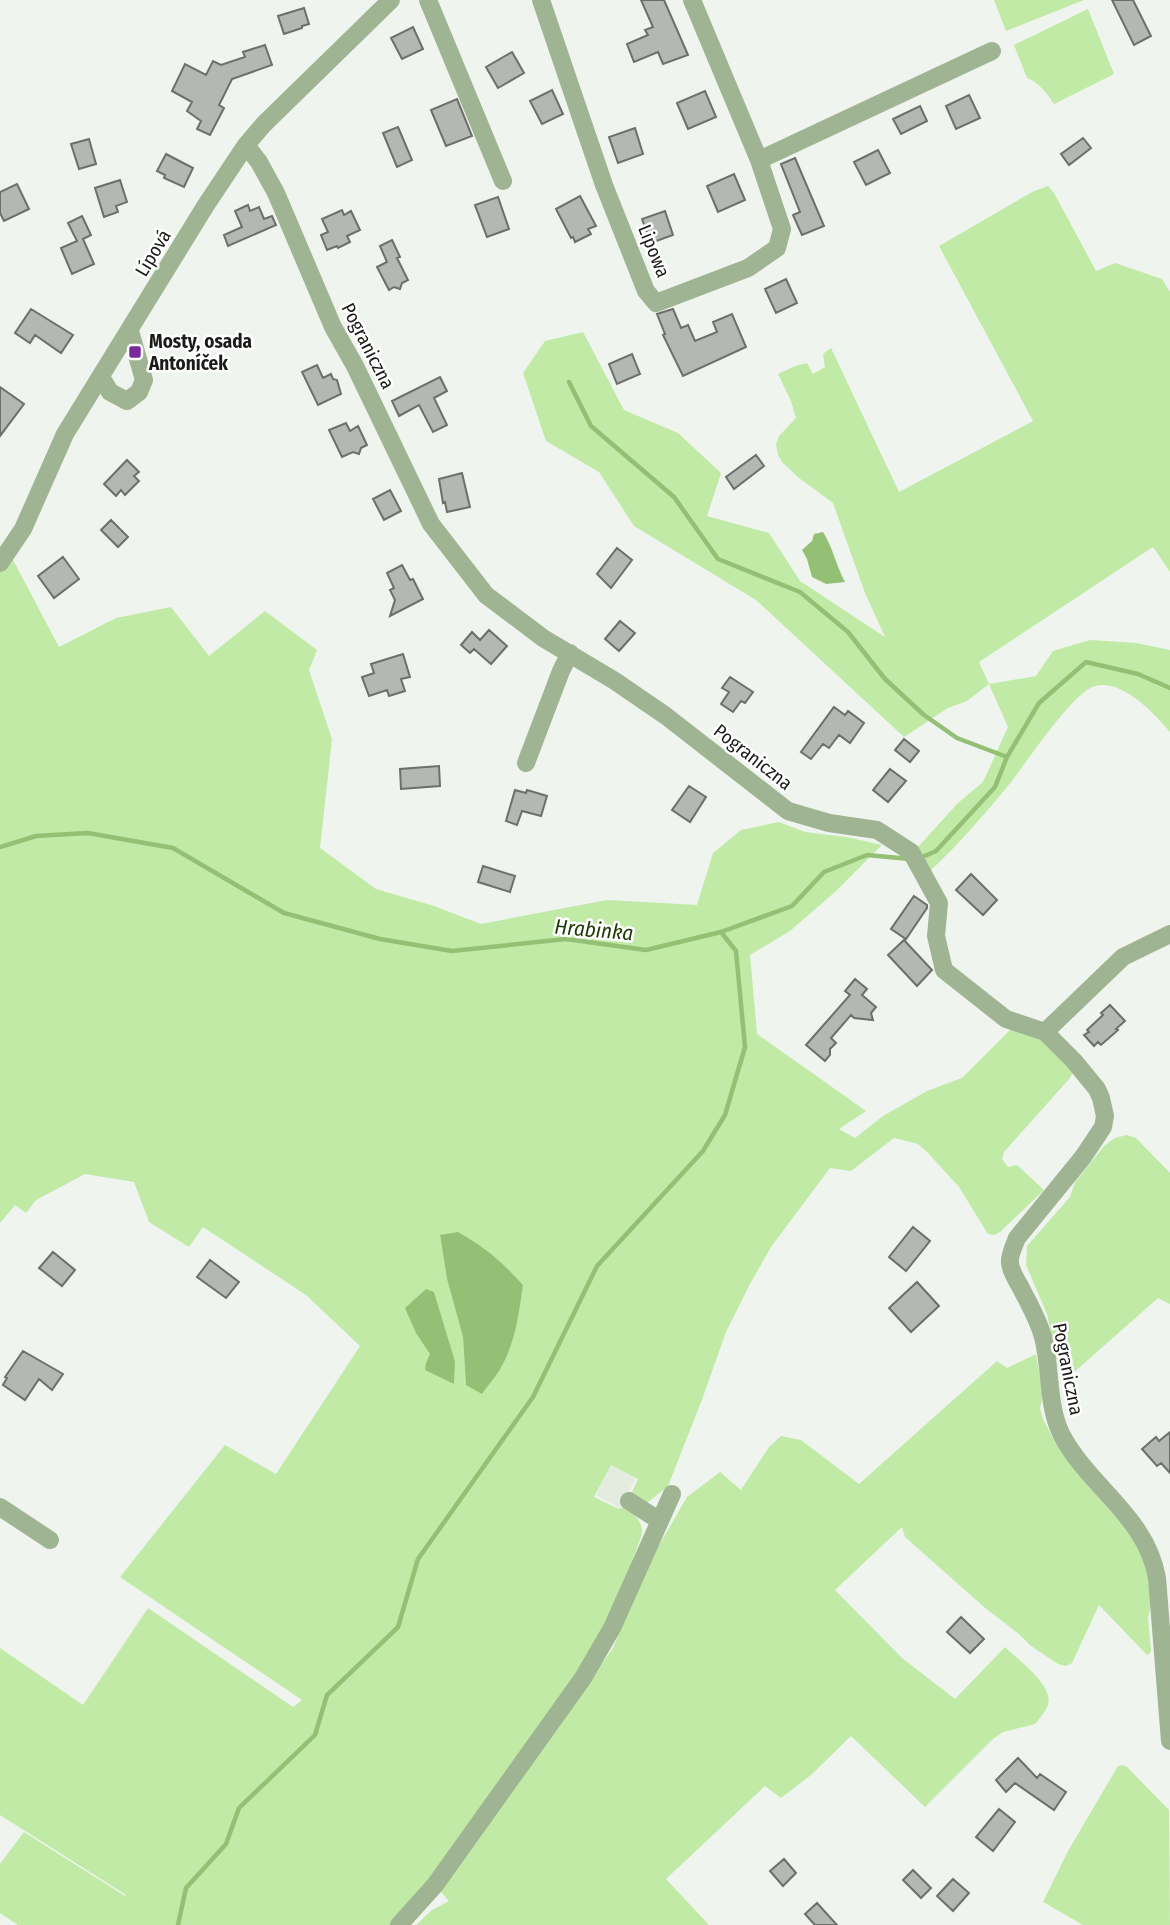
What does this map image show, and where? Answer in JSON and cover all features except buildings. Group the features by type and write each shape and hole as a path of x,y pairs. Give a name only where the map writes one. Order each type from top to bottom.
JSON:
{"street":[{"name":"Lípová","path":"0,563 23,529 65,434 246,145 264,124 391,0"},
{"path":"428,0 503,180"},
{"name":"Lipowa","path":"541,0 604,185 646,291 656,303 748,268 777,248 782,229 759,160 692,0"},
{"path":"759,160 992,51"},
{"name":"Pograniczna","path":"246,145 259,162 275,193 333,327 355,366 431,524 486,595 543,638 615,681 666,716 788,811 829,823 877,830 911,852 939,903 936,936 944,970 1006,1019 1045,1032 1097,1089 1105,1116 1103,1128 1083,1157 1017,1238 1010,1263 1043,1335 1051,1404 1057,1427 1080,1463 1136,1526 1154,1560 1170,1741"},
{"path":"101,377 110,392 127,401 139,391 144,380 130,331"},
{"path":"526,763 570,653"},
{"path":"1045,1032 1123,957 1170,934"},
{"path":"399,1925 435,1885 583,1678 612,1628 672,1494"},
{"path":"629,1501 660,1521"},
{"path":"0,1507 50,1540"}],"shaded area":[{"path":"994,0 1084,0 1006,31"},
{"path":"1088,9 1114,74 1054,104 1035,82 1027,78 1014,45"},
{"path":"1048,186 1096,271 1115,263 1162,279 1170,292 1170,572 1153,547 979,662 989,684 967,701 948,708 904,737 756,600 634,526 599,472 546,441 523,373 545,341 583,332 624,410 678,433 721,473 707,516 769,533 800,581 885,637 865,593 833,503 799,478 778,455 776,444 779,436 796,418 778,374 807,363 813,374 825,367 823,354 831,348 899,492 1033,421 939,246 1032,192"},
{"path":"823,532 845,582 826,584 812,577 802,550 812,541 814,534"},
{"path":"12,558 59,647 116,618 171,607 209,656 265,611 317,650 309,670 332,739 320,848 376,889 434,906 481,924 607,900 697,905 713,853 741,830 779,822 805,832 882,845 835,892 790,931 750,955 757,1034 866,1111 839,1129 855,1138 883,1116 927,1091 962,1078 1012,1028 1040,1037 1075,1069 1004,1152 1002,1159 1008,1167 1017,1165 1044,1190 994,1235 988,1234 959,1187 918,1144 894,1138 851,1171 830,1168 771,1247 750,1284 726,1332 668,1486 647,1503 632,1496 638,1479 611,1465 594,1497 619,1509 622,1507 634,1515 641,1525 642,1534 606,1633 432,1882 390,1925 18,1925 0,1913 0,1864 24,1832 126,1895 0,1815 0,1648 83,1705 148,1608 293,1707 302,1700 120,1577 225,1445 276,1474 360,1346 306,1295 203,1227 189,1247 149,1222 134,1182 85,1174 36,1200 26,1213 15,1205 0,1223 0,570","holes":["440,1235 523,1285 511,1344 466,1385 463,1337 447,1279","434,1292 455,1361 426,1363 431,1354"]},
{"path":"1090,640 1136,643 1170,650 1170,732 1146,707 1126,692 1105,685 1085,691 1062,715 988,809 930,871 917,848 958,803 983,782 1008,727 989,684 1036,676 1053,651"},
{"path":"1127,1135 1136,1138 1170,1173 1170,1304 1158,1298 1072,1374 1063,1375 1058,1367 1047,1314 1026,1265 1027,1246 1070,1197 1075,1182 1104,1146 1115,1138"},
{"path":"458,1232 493,1256 523,1285 509,1351 499,1371 482,1394 466,1385 463,1337 447,1279 440,1235"},
{"path":"426,1289 434,1292 455,1361 454,1384 425,1370 430,1354 416,1333 405,1308"},
{"path":"1036,1354 1043,1396 1040,1408 1043,1419 1056,1444 1079,1475 1137,1542 1151,1578 1149,1654 1147,1655 1099,1605 1072,1663 1066,1666 1058,1664 1031,1646 984,1607 905,1537 902,1527 835,1590 902,1658 955,1699 1005,1647 1034,1673 1046,1689 1048,1705 1035,1724 1003,1732 993,1739 925,1807 851,1736 811,1775 781,1798 765,1786 666,1879 709,1925 416,1925 432,1910 449,1901 441,1892 452,1873 613,1648 648,1564 687,1497 720,1472 741,1490 769,1447 781,1436 801,1440 859,1484 997,1361 1007,1368"},
{"path":"611,1465 636,1477 620,1508 596,1495"},
{"path":"1123,1765 1169,1810 1170,1925 1083,1925 1043,1902 1068,1851 1118,1766"}],"waterway":[{"path":"569,382 591,426 674,497 718,559 800,592 848,632 885,679 924,715 957,738 1007,757"},
{"name":"Hrabinka","path":"918,859 936,851 995,787 1007,757 1039,703 1086,662 1138,674 1170,688"},
{"name":"Hrabinka","path":"0,847 36,836 88,833 173,848 284,913 380,939 452,951 566,939 646,950 721,932 792,906 824,872 867,855 910,859"},
{"path":"178,1925 186,1888 226,1844 239,1808 315,1735 327,1695 398,1627 418,1559 533,1397 597,1266 703,1151 725,1115 745,1047 736,951 721,932"}],"place":[{"name":"Mosty, osada Antoníček","path":"135,352"}]}
